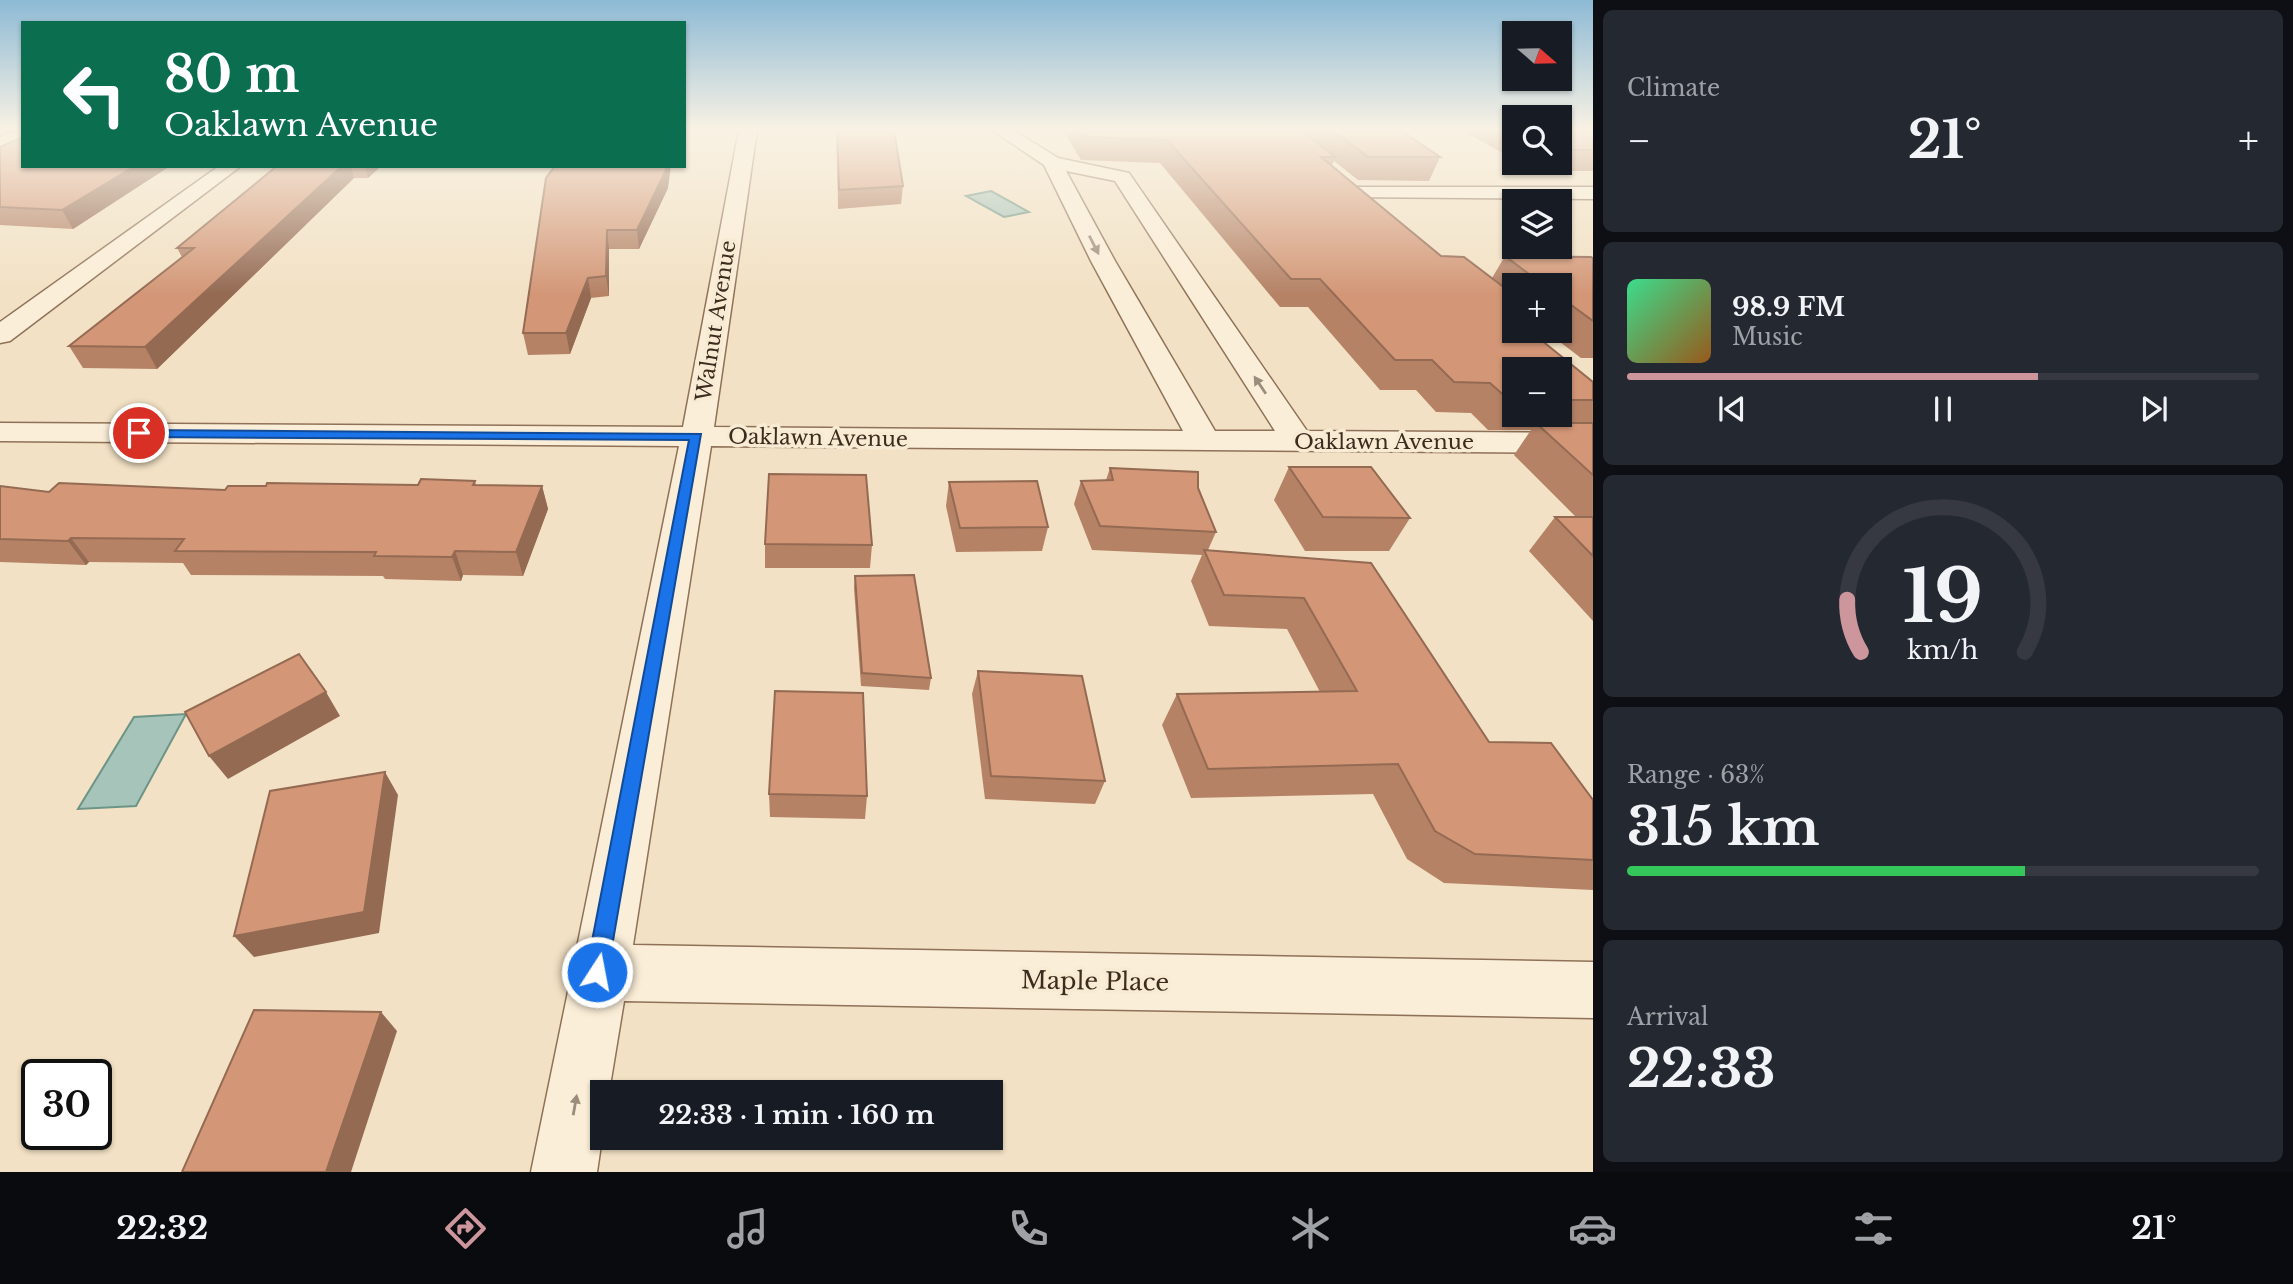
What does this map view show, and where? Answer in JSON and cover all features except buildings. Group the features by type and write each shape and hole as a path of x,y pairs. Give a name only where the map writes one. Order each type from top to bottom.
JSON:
{"street":[{"path":"0,335 206,185"},
{"name":"Walnut Avenue","path":"564,1172 597,972 697,436 739,185"},
{"path":"1064,185 1103,261 1205,441"},
{"path":"1127,185 1298,442"},
{"path":"1356,193 1593,193"},
{"name":"Oaklawn Avenue","path":"0,432 1593,443"},
{"name":"Maple Place","path":"597,972 1593,990"}],"water":[{"path":"991,191 1029,212 1004,217 966,196"},
{"path":"186,714 136,806 78,809 134,717"}],"route":[{"path":"139,433 697,436 597,972"}]}
